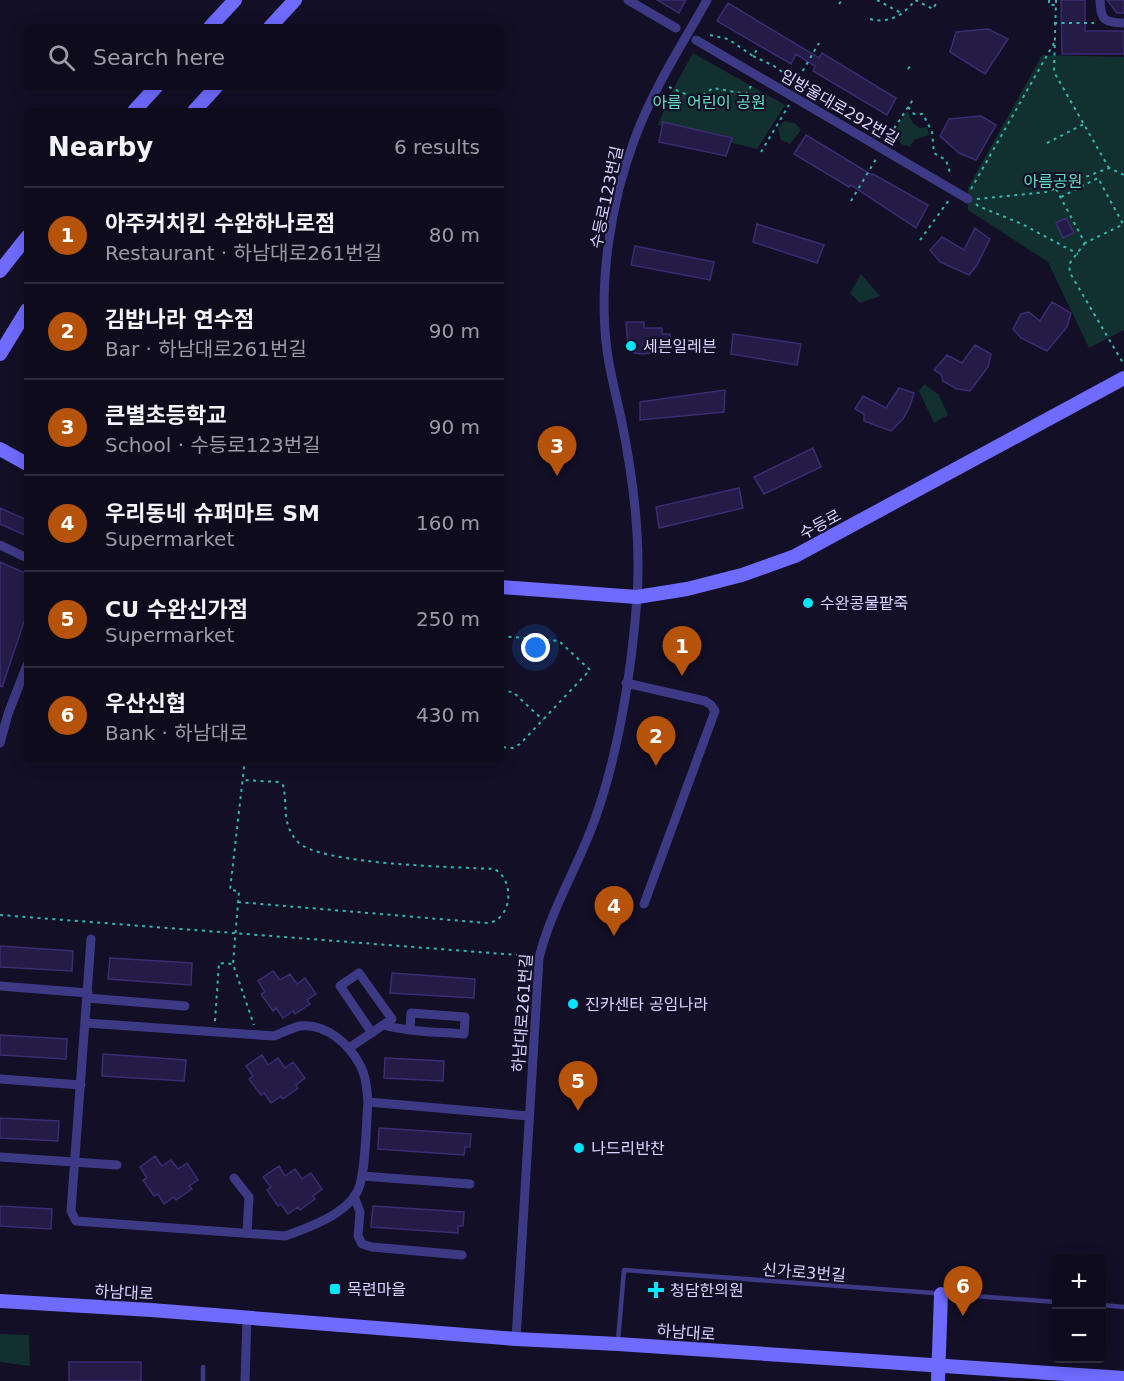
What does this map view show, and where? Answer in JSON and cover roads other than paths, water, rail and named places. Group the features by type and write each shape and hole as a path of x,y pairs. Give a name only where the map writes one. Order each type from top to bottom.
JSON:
{"main road":[{"path":"213,24 235,0"},
{"path":"273,24 295,0"},
{"path":"137,108 153,90"},
{"path":"197,108 213,90"},
{"path":"0,271 24,241"},
{"path":"0,354 24,315"},
{"name":"수등로","path":"504,587 637,597 687,589 731,578 795,556 1124,378"},
{"path":"0,449 24,463"},
{"path":"938,1381 941,1294"},
{"name":"하남대로","path":"0,1301 247,1317 516,1339 1124,1378"}],"street":[{"path":"628,0 676,28"},
{"name":"수등로123번길","path":"637,597 633,492 607,346 605,299 609,242 623,176 635,137 664,76 707,0"},
{"path":"1100,0 1102,16 1109,22 1124,23"},
{"name":"임방울대로292번길","path":"700,38 757,76 967,199"},
{"path":"0,545 24,557"},
{"name":"하남대로261번길","path":"516,1339 539,958 550,920 579,860 601,802 613,757 626,683 637,597"},
{"path":"0,743 8,714 24,673"},
{"path":"626,683 705,701 715,711 644,904"},
{"path":"86,1023 274,1036 299,1026 311,1026 335,1036 349,1048 361,1067 366,1085 368,1102 362,1176 358,1190 348,1205 309,1228 285,1236 76,1221 71,1211 91,939"},
{"path":"349,1048 372,1033 392,1019 359,973 340,986 372,1033"},
{"path":"0,986 185,1006"},
{"path":"383,1025 410,1030 464,1034 465,1017 411,1013 410,1030"},
{"path":"0,1079 81,1085"},
{"path":"368,1102 529,1116"},
{"path":"0,1157 117,1165"},
{"path":"362,1176 470,1184"},
{"path":"234,1178 249,1197 247,1233"},
{"path":"354,1196 360,1212 358,1236 362,1244 372,1247 462,1255"},
{"path":"245,1381 247,1317"}],"lane":[{"name":"신가로3번길","path":"618,1344 624,1270 1052,1302"},
{"path":"1106,1305 1124,1307"},
{"path":"203,1367 203,1381"}],"place":[{"name":"세븐일레븐","path":"631,346"},
{"name":"큰별초등학교","path":"557,476"},
{"name":"수완콩물팥죽","path":"808,603"},
{"name":"아주커치킨 수완하나로점","path":"682,676"},
{"name":"김밥나라 연수점","path":"656,766"},
{"name":"우리동네 슈퍼마트 SM","path":"614,936"},
{"name":"진카센타 공임나라","path":"573,1004"},
{"name":"CU 수완신가점","path":"578,1111"},
{"name":"나드리반찬","path":"579,1148"},
{"name":"목련마을","path":"335,1289"},
{"name":"청담한의원","path":"656,1290"},
{"name":"우산신협","path":"963,1316"}],"park label":[{"name":"아름 어린이 공원","path":"709,102"},
{"name":"아름공원","path":"1053,181"}]}
